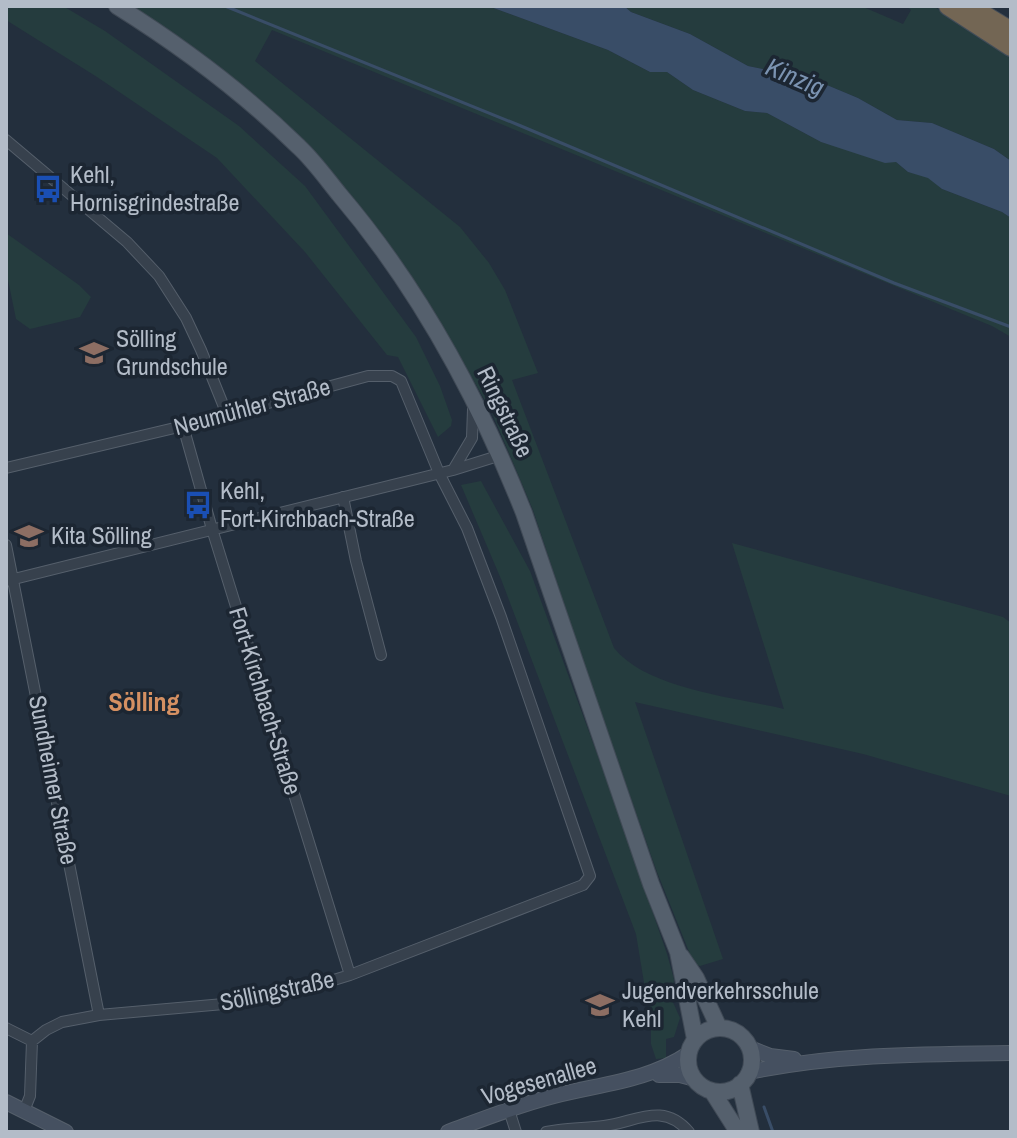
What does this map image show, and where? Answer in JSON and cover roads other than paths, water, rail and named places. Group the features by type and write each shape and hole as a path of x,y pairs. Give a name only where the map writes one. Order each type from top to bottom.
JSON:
{"highway":[{"path":"948,6 1011,47"},
{"path":"970,6 1011,31"}],"main road":[{"name":"Ringstraße","path":"117,6 197,61 300,148 398,268 469,389 501,455 524,513 651,884 678,952 696,978 719,1028"},
{"name":"Ringstraße","path":"678,952 692,1046"},
{"path":"712,1091 727,1091 745,1078 752,1064 750,1048 734,1031 710,1029 692,1046 688,1062 695,1079 712,1091 738,1132"},
{"path":"745,1078 751,1132"}],"street":[{"path":"6,140 127,242 159,276 186,318 226,412"},
{"name":"Neumühler Straße","path":"6,468 183,426 368,376 392,376 401,381 439,473"},
{"path":"453,470 472,438 474,416 469,389"},
{"name":"Fort-Kirchbach-Straße","path":"183,426 350,975"},
{"path":"9,580 453,470 501,455"},
{"name":"Söllingstraße","path":"32,1041 62,1022 99,1015 246,1001 298,991 350,975 587,882 589,871 495,602 467,528 439,473"},
{"path":"343,497 381,655"},
{"name":"Sundheimer Straße","path":"6,545 9,580 99,1015"},
{"path":"6,1028 32,1041 30,1096 24,1111"},
{"name":"Vogesenallee","path":"448,1132 553,1096 669,1067 692,1046"},
{"path":"750,1048 770,1056 806,1061"},
{"path":"745,1078 806,1061 867,1055 1011,1053"},
{"name":"Vogesenallee","path":"642,1076 680,1075 695,1079"},
{"path":"7,1103 66,1132"},
{"path":"509,1110 516,1132"},
{"path":"546,1132 606,1126 647,1114 668,1117 689,1132"}],"water":[{"name":"Kinzig","path":"488,6 624,6 631,12 690,34 748,66 815,80 858,98 897,120 932,123 994,149 1011,161 1011,218 942,189 928,178 908,172 896,162 885,163 821,142 767,113 745,111 693,90 667,72 650,72 608,50"}],"waterway":[{"path":"225,6 894,283 1011,327"},
{"path":"764,1107 773,1132"}],"place":[{"name":"Kehl, Hornisgrindestraße","path":"48,189"},
{"name":"Sölling Grundschule","path":"94,353"},
{"name":"Kehl, Fort-Kirchbach-Straße","path":"198,505"},
{"name":"Kita Sölling","path":"29,536"},
{"name":"Jugendverkehrsschule Kehl","path":"600,1005"}],"district":[{"name":"Sölling","path":"144,702"}]}
